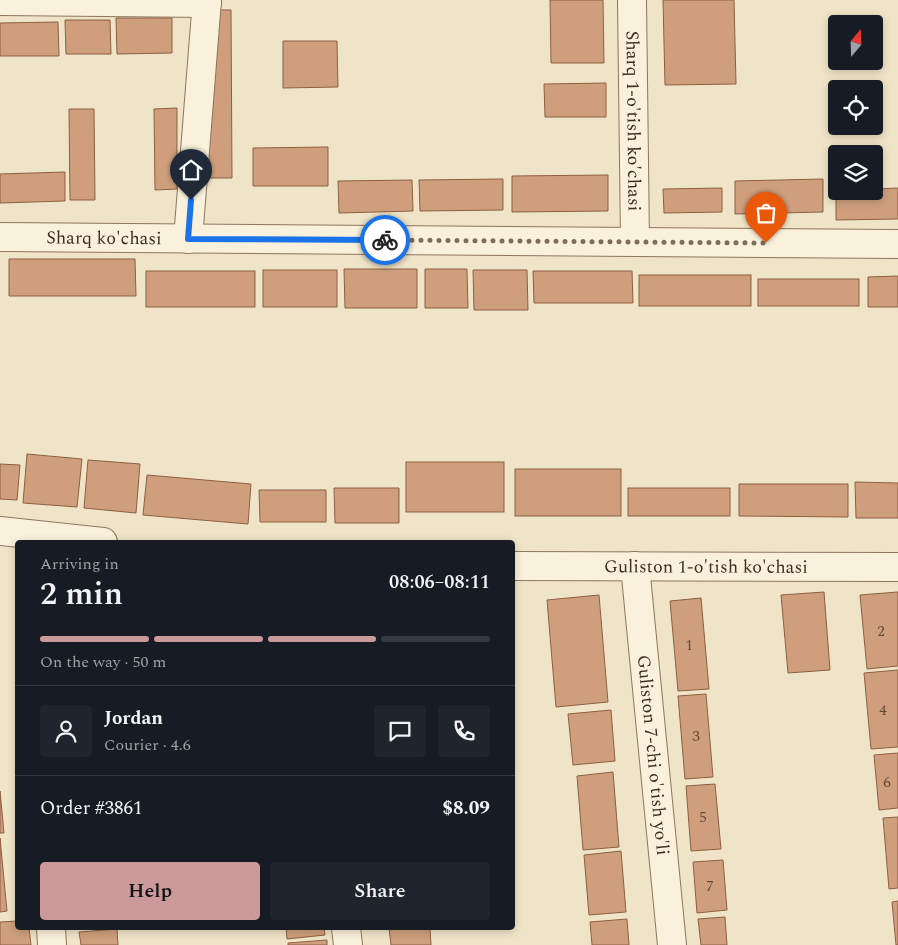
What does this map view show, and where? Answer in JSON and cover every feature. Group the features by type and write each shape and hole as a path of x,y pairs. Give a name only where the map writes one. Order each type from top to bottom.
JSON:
{"street":[{"name":"Sharq 1-o'tish ko'chasi","path":"632,0 635,242"},
{"path":"0,1 207,2 188,239"},
{"name":"Sharq ko'chasi","path":"0,237 898,244"},
{"path":"15,536 74,540"},
{"name":"Guliston 1-o'tish ko'chasi","path":"515,566 898,567"},
{"name":"Guliston 7-chi o'tish yo'li","path":"635,566 672,945"},
{"path":"51,930 52,945"},
{"path":"346,930 348,945"}],"building":[{"path":"550,0 603,0 604,63 551,63"},
{"path":"663,0 734,0 736,84 665,85"},
{"path":"207,10 231,10 232,178 208,178"},
{"path":"116,18 172,18 172,53 117,54"},
{"path":"65,20 110,20 111,54 66,54"},
{"path":"58,22 59,56 0,56 0,23"},
{"path":"283,41 337,41 338,87 283,88"},
{"path":"606,83 606,117 545,117 544,84"},
{"path":"177,108 177,189 155,190 154,109"},
{"path":"69,109 94,109 95,200 70,200"},
{"path":"328,147 328,186 253,186 253,148"},
{"path":"65,172 65,201 0,203 0,174"},
{"path":"608,175 608,211 512,212 512,176"},
{"path":"503,179 503,210 420,211 419,180"},
{"path":"823,179 823,212 735,214 735,181"},
{"path":"412,180 413,211 339,213 338,181"},
{"path":"722,188 722,212 664,213 663,189"},
{"path":"898,188 898,219 836,220 836,200 883,200 883,189"},
{"path":"9,259 135,259 136,296 9,296"},
{"path":"344,269 417,269 417,308 345,308"},
{"path":"425,269 467,269 468,308 425,308"},
{"path":"263,270 337,270 337,307 263,307"},
{"path":"473,270 527,270 528,310 474,310"},
{"path":"146,271 255,271 255,307 146,307"},
{"path":"533,271 632,271 633,303 534,303"},
{"path":"639,275 751,275 751,306 639,306"},
{"path":"898,276 898,307 868,307 868,277"},
{"path":"758,279 859,279 859,306 758,306"},
{"path":"27,454 82,459 77,507 23,503"},
{"path":"88,460 140,464 136,513 84,508"},
{"path":"406,462 504,462 504,512 406,512"},
{"path":"0,464 20,465 17,500 0,499"},
{"path":"515,469 621,469 621,516 515,516"},
{"path":"147,475 251,484 248,524 143,515"},
{"path":"855,482 898,483 898,518 856,518"},
{"path":"739,484 848,484 848,517 739,516"},
{"path":"334,488 399,488 399,523 335,523"},
{"path":"628,488 730,488 730,516 628,516"},
{"path":"259,490 326,490 326,522 260,522"},
{"path":"824,592 830,670 788,673 781,595"},
{"path":"898,592 898,666 867,669 860,595"},
{"path":"599,595 608,702 556,707 547,600"},
{"path":"701,598 709,689 678,691 670,601"},
{"path":"898,670 898,747 871,749 864,673"},
{"path":"706,694 713,777 685,779 678,696"},
{"path":"611,710 615,761 573,765 568,714"},
{"path":"898,753 898,808 879,810 874,755"},
{"path":"613,772 619,847 583,850 577,776"},
{"path":"715,784 721,849 691,851 686,786"},
{"path":"0,791 4,833 0,833"},
{"path":"898,817 898,888 889,889 883,818"},
{"path":"0,838 7,911 0,912"},
{"path":"621,851 626,912 589,915 584,855"},
{"path":"723,860 727,910 697,913 693,862"},
{"path":"898,901 898,945 896,945 892,902"},
{"path":"725,917 727,945 701,945 698,919"},
{"path":"627,919 629,945 592,945 590,922"},
{"path":"15,921 15,930 29,930 31,945 0,945 0,922"},
{"path":"117,930 118,945 81,945 79,932"},
{"path":"286,930 324,930 325,935 287,939"},
{"path":"389,930 430,930 431,945 391,945"},
{"path":"327,940 327,945 288,945 288,943"}],"way so far":[{"path":"385,240 766,243"}],"route":[{"path":"191,200 188,239 385,240"}]}
